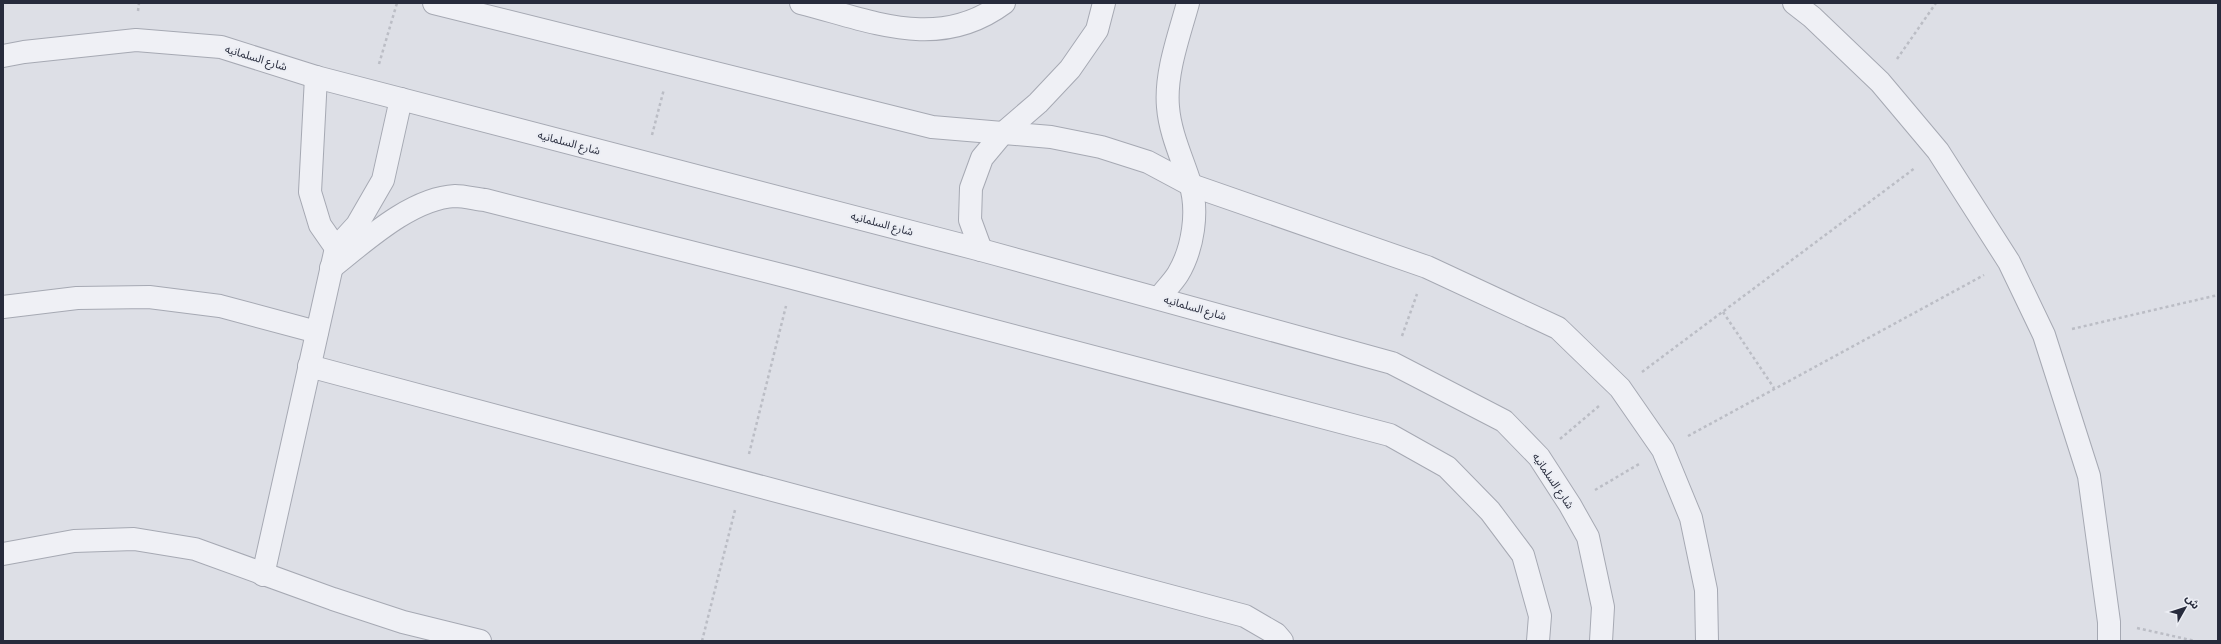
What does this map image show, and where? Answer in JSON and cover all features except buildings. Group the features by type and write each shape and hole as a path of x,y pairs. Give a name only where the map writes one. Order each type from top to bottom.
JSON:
{"street":[{"path":"434,3 932,127 1051,137 1101,147 1148,162 1191,185 1427,267 1558,328 1620,388 1663,450 1691,518 1706,590 1707,641"},
{"path":"801,3 907,30 948,29 987,16 1004,3"},
{"path":"981,250 970,220 971,188 982,158 1002,134 1038,103 1070,68 1097,30 1104,3"},
{"path":"1159,298 1178,274 1190,245 1194,215 1191,185 1174,139 1168,107 1170,69 1188,3"},
{"path":"1794,3 1812,17 1880,82 1938,151 2009,262 2044,335 2089,476 2109,631"},
{"name":"شارع السلمانيه","path":"3,56 24,52 136,40 221,47 316,77 981,250 1392,363 1504,421 1539,458 1570,505 1588,537 1603,607 1601,641"},
{"path":"316,77 310,192 320,225 333,258"},
{"path":"263,575 333,258 358,225 383,180 402,99"},
{"path":"333,258 389,222 426,204 455,196 485,200 793,278 1390,435 1447,467 1490,511 1523,555 1540,616 1538,641"},
{"path":"3,307 77,298 149,297 220,306 317,332"},
{"path":"309,366 1245,616 1276,634 1282,641"},
{"path":"3,554 74,541 134,539 195,548 263,575 382,615 428,635 480,641"}],"path":[{"path":"370,91 397,3"},
{"path":"1880,82 1936,3"},
{"path":"645,162 671,62"},
{"path":"1539,458 1620,388 1938,151"},
{"path":"1570,505 1663,450 1774,388 2009,262"},
{"path":"1392,363 1427,267"},
{"path":"2044,335 2218,296"},
{"path":"1722,312 1774,388"},
{"path":"2109,631 2195,641"}]}
